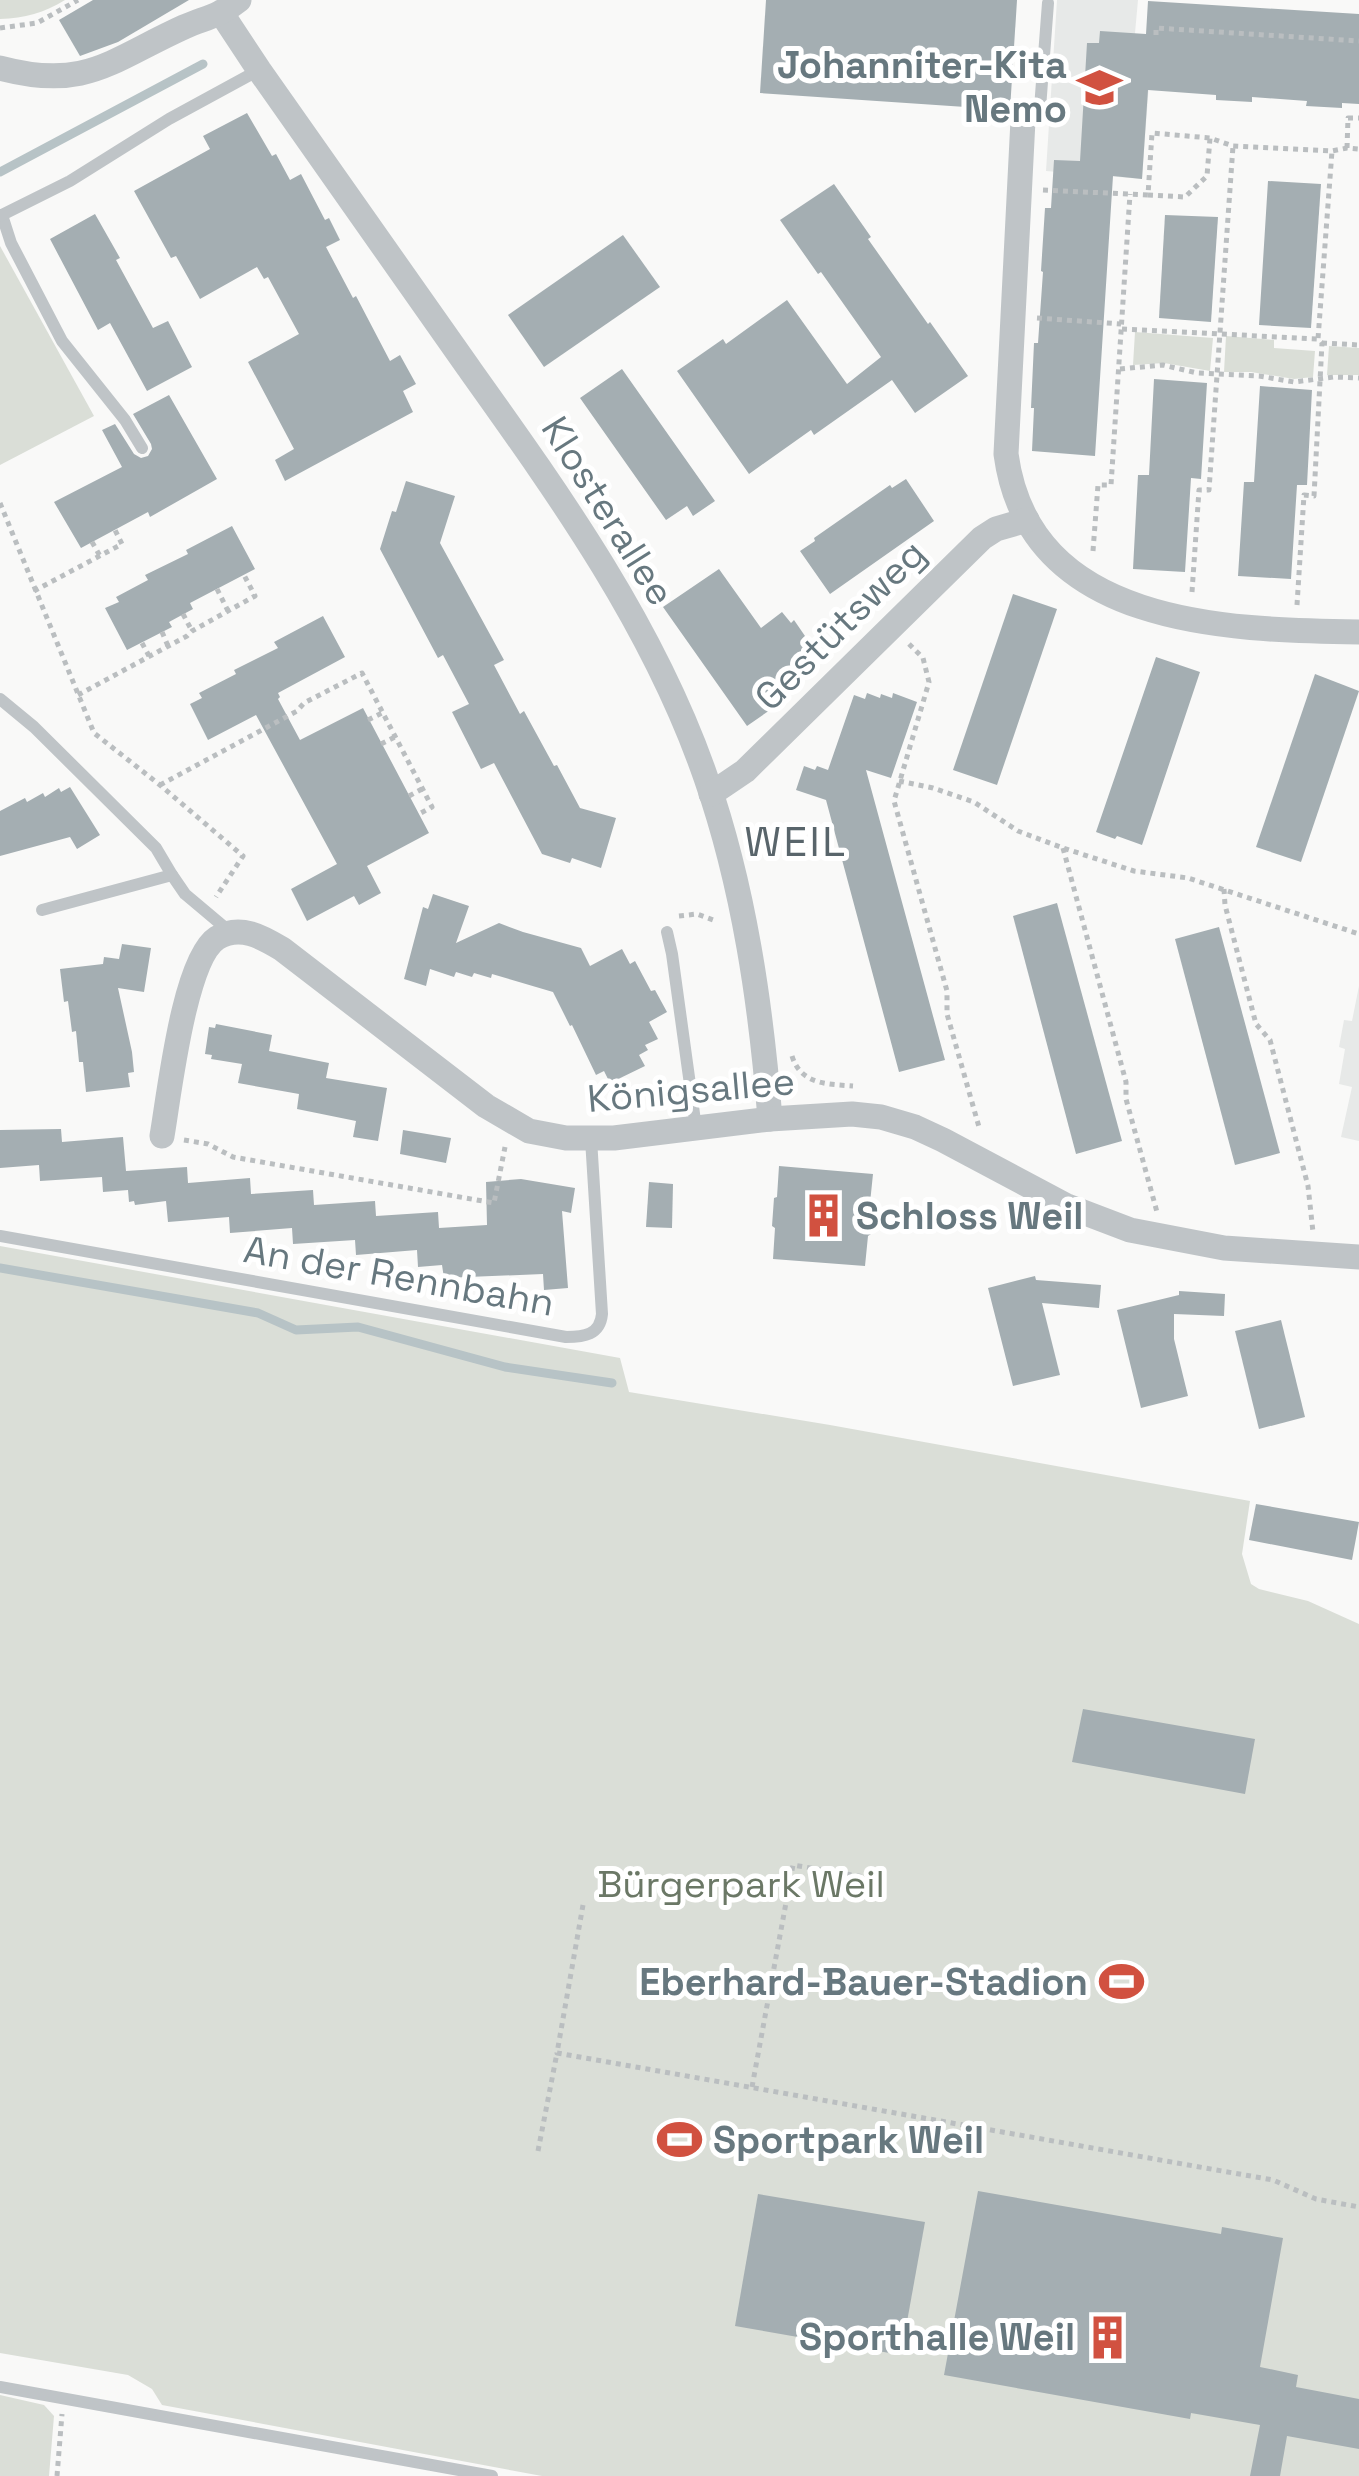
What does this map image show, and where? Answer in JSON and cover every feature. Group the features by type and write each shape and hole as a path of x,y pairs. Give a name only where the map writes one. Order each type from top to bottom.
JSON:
{"street":[{"path":"0,68 44,76 82,73 119,61 230,7"},
{"name":"Klosterallee","path":"230,7 259,70 576,522 664,676 711,794 744,925 770,1119"},
{"path":"1024,120 1006,454 1012,484 1028,520 1052,555 1090,584 1124,601 1190,620 1230,626 1359,632"},
{"name":"Gestütsweg","path":"711,794 746,771 982,538 1028,520"},
{"path":"162,1136 181,1023 200,959 214,940 231,933"},
{"name":"Königsallee","path":"231,933 255,934 282,949 486,1106 529,1131 591,1139 770,1119 852,1114 882,1117 943,1140 1088,1216 1130,1230 1224,1248 1359,1257"}],"lane":[{"path":"1024,120 1035,116 1040,108 1048,3"},
{"path":"142,448 125,420 62,341 1,216 70,181 169,118 259,70"},
{"path":"0,699 34,727 156,848 185,894 231,933"},
{"path":"42,910 172,875"},
{"path":"667,932 696,1128"},
{"name":"An der Rennbahn","path":"0,1236 583,1336 599,1327 602,1314 591,1139"},
{"path":"0,2387 492,2476"}],"path":[{"path":"0,28 37,23 78,0"},
{"path":"1156,35 1156,28 1338,43 1359,41"},
{"path":"1347,148 1348,118 1359,118"},
{"path":"1148,195 1152,133 1210,138 1232,146 1359,149"},
{"path":"1020,188 1185,197 1207,176 1210,138"},
{"path":"1190,620 1199,490 1208,490 1232,146"},
{"path":"1295,631 1304,496 1314,496 1332,151"},
{"path":"1090,584 1098,485 1111,486 1130,194"},
{"path":"1014,316 1359,345"},
{"path":"1119,369 1163,366 1294,382 1359,378"},
{"path":"0,503 94,733 244,856 207,911"},
{"path":"34,591 122,544 115,530"},
{"path":"92,542 100,556"},
{"path":"78,695 255,596 244,575"},
{"path":"216,589 228,611"},
{"path":"183,614 192,631"},
{"path":"892,628 922,658 929,682 894,801 947,990 946,1014 979,1127"},
{"path":"162,632 168,646"},
{"path":"142,643 149,656"},
{"path":"160,786 362,673 432,807 419,814"},
{"path":"368,720 382,713"},
{"path":"381,744 395,737"},
{"path":"898,781 974,802 1018,831 1064,848 1134,871 1188,878 1359,934"},
{"path":"409,796 422,788"},
{"path":"1064,848 1165,1239"},
{"path":"1224,889 1256,1024 1270,1040 1308,1186 1314,1227 1312,1254"},
{"path":"667,932 670,921 688,914 726,925 744,925"},
{"path":"791,1052 795,1066 810,1080 857,1086"},
{"path":"964,1120 992,1134"},
{"path":"162,1136 208,1144 233,1157 494,1203 512,1123"},
{"path":"1142,1206 1158,1209"},
{"path":"1298,1226 1314,1227"},
{"path":"752,2088 793,1865 870,1878"},
{"path":"538,2151 583,1904"},
{"path":"556,2053 1273,2180 1316,2199 1359,2207"},
{"path":"57,2476 63,2399"}],"shaded area":[{"name":"Johanniter-Kita Nemo","path":"1057,0 1138,0 1135,33 1149,83 1142,179 1046,171"},
{"path":"1359,986 1359,1141 1341,1137 1352,1087 1339,1084 1345,1049 1339,1047 1344,1020 1352,1021"}],"green space":[{"path":"0,0 65,0 34,14 0,19"},
{"path":"0,246 94,416 0,465"},
{"path":"1135,332 1213,338 1210,371 1164,363 1133,365"},
{"path":"1226,336 1274,340 1274,348 1315,351 1313,377 1294,379 1224,372"},
{"path":"1329,346 1359,348 1359,375 1327,375"},
{"name":"Sportpark Weil","path":"0,1246 620,1358 629,1392 1250,1501 1242,1554 1251,1584 1308,1601 1359,1624 1359,2476 542,2476 162,2405 152,2389 128,2375 0,2353"},
{"path":"0,2395 44,2405 54,2416 49,2476 0,2476"}],"building":[{"path":"93,0 189,0 118,42 80,56 59,20"},
{"path":"766,0 1017,0 1010,110 760,93"},
{"path":"1148,1 1359,14 1359,104 1342,103 1342,108 1306,106 1307,101 1252,97 1252,102 1216,100 1216,95 1148,90 1142,179 1113,176 1095,456 1032,451 1034,343 1038,343 1045,208 1051,208 1054,160 1080,161 1087,43 1099,43 1100,31 1146,34"},
{"path":"247,113 290,180 301,174 325,220 329,218 340,240 326,247 390,361 400,355 416,384 403,391 413,412 285,481 275,460 294,449 248,362 299,334 268,277 264,279 257,267 200,299 176,256 171,258 134,191 210,149 203,136"},
{"path":"1268,181 1321,184 1311,328 1259,325"},
{"path":"834,184 871,237 868,239 968,376 915,413 892,380 814,435 811,430 749,474 677,371 723,339 726,344 787,300 847,384 881,357 780,220"},
{"path":"95,214 153,328 168,321 192,367 147,391 110,323 98,330 50,239"},
{"path":"1165,215 1218,217 1211,322 1159,318"},
{"path":"623,235 660,287 544,367 508,315"},
{"path":"622,369 715,501 693,516 687,506 666,520 580,398"},
{"path":"1154,379 1207,383 1201,479 1191,478 1185,572 1133,569 1138,475 1149,475"},
{"path":"1260,386 1312,390 1307,485 1297,485 1291,579 1238,576 1244,482 1254,482"},
{"path":"169,395 217,479 150,517 148,512 81,548 54,502 122,467 102,430 115,424 134,454 148,456 151,444 133,414"},
{"path":"906,479 934,521 830,594 800,551 890,485 892,488"},
{"path":"406,481 455,496 440,543 504,660 494,665 580,808 616,818 601,868 572,858 570,863 542,854 494,763 481,769 452,712 469,704 443,655 438,658 380,549"},
{"path":"232,526 255,569 190,603 193,609 169,622 172,627 127,650 105,608 119,602 116,597 148,580 145,575"},
{"path":"719,569 761,628 782,612 791,623 794,620 816,652 768,686 780,703 747,726 663,607"},
{"path":"1013,594 1057,609 997,785 953,770"},
{"path":"323,616 345,657 278,693 278,699 300,740 363,708 429,833 367,866 381,893 359,905 354,896 307,921 291,889 337,864 256,715 208,740 190,704 202,698 199,693 236,674 234,670 278,648 274,642"},
{"path":"1156,657 1200,672 1142,845 1096,832"},
{"path":"1315,674 1359,691 1301,862 1256,847"},
{"path":"867,693 892,698 893,693 917,702 891,778 866,770 945,1060 899,1072 826,800 796,790 804,766 828,770 854,695 865,699"},
{"path":"70,787 100,835 77,849 70,837 0,856 0,811 25,798 27,802 43,793 45,797 59,788 61,792"},
{"path":"433,894 469,906 456,943 499,923 581,948 590,966 622,949 630,964 635,961 667,1012 649,1022 658,1039 645,1045 648,1050 639,1055 645,1066 610,1083 604,1071 596,1075 553,992 492,974 491,978 474,973 472,977 456,972 454,977 430,969 426,986 404,979 423,907 428,909"},
{"path":"1057,903 1122,1141 1076,1154 1013,916"},
{"path":"1219,927 1280,1153 1235,1165 1175,939"},
{"path":"122,944 151,948 144,992 118,988 134,1072 128,1073 130,1087 86,1092 83,1062 79,1062 68,1001 64,1002 60,969 103,964 104,957 119,959"},
{"path":"216,1024 272,1035 269,1051 329,1063 326,1078 387,1088 378,1141 353,1137 356,1121 297,1109 299,1094 238,1083 242,1064 211,1059 212,1055 205,1054 209,1027 215,1028"},
{"path":"61,1129 62,1142 123,1137 126,1171 187,1167 188,1183 250,1178 251,1194 313,1190 314,1205 375,1201 376,1216 438,1212 439,1228 487,1225 486,1182 521,1179 575,1188 571,1213 562,1211 568,1288 544,1290 543,1274 444,1278 442,1265 418,1267 417,1250 356,1255 355,1240 293,1244 292,1228 230,1233 229,1217 168,1222 166,1201 135,1205 134,1201 129,1202 128,1190 103,1192 102,1177 40,1181 39,1165 0,1168 0,1130"},
{"path":"403,1130 451,1138 446,1163 400,1154"},
{"name":"Schloss Weil","path":"779,1166 873,1174 871,1234 865,1266 773,1259 772,1226"},
{"path":"649,1182 673,1184 672,1228 646,1227"},
{"path":"1035,1276 1036,1280 1101,1285 1099,1308 1042,1303 1060,1375 1013,1386 988,1288"},
{"path":"1179,1291 1225,1294 1224,1316 1174,1314 1174,1339 1188,1396 1141,1408 1117,1310 1179,1295"},
{"path":"1281,1320 1305,1417 1259,1429 1235,1331"},
{"path":"1256,1504 1359,1522 1352,1560 1249,1540"},
{"path":"1083,1709 1255,1739 1245,1794 1072,1762"},
{"name":"Sporthalle Weil","path":"978,2191 1221,2234 1222,2227 1283,2238 1260,2367 1298,2375 1296,2387 1359,2399 1359,2449 1287,2436 1280,2476 1250,2476 1260,2425 1191,2413 1190,2419 944,2375"},
{"path":"758,2194 925,2222 901,2355 735,2326"}],"waterway":[{"path":"0,172 203,64"},
{"path":"0,1268 258,1313 296,1330 358,1327 505,1367 612,1383"}],"place":[{"name":"Johanniter-Kita Nemo","path":"1100,87"},
{"name":"Schloss Weil","path":"823,1216"},
{"name":"Eberhard-Bauer-Stadion","path":"1121,1982"},
{"name":"Sportpark Weil","path":"680,2140"},
{"name":"Sporthalle Weil","path":"1108,2337"}],"district":[{"name":"WEIL","path":"796,841"}],"park label":[{"name":"Bürgerpark Weil","path":"741,1884"}]}
